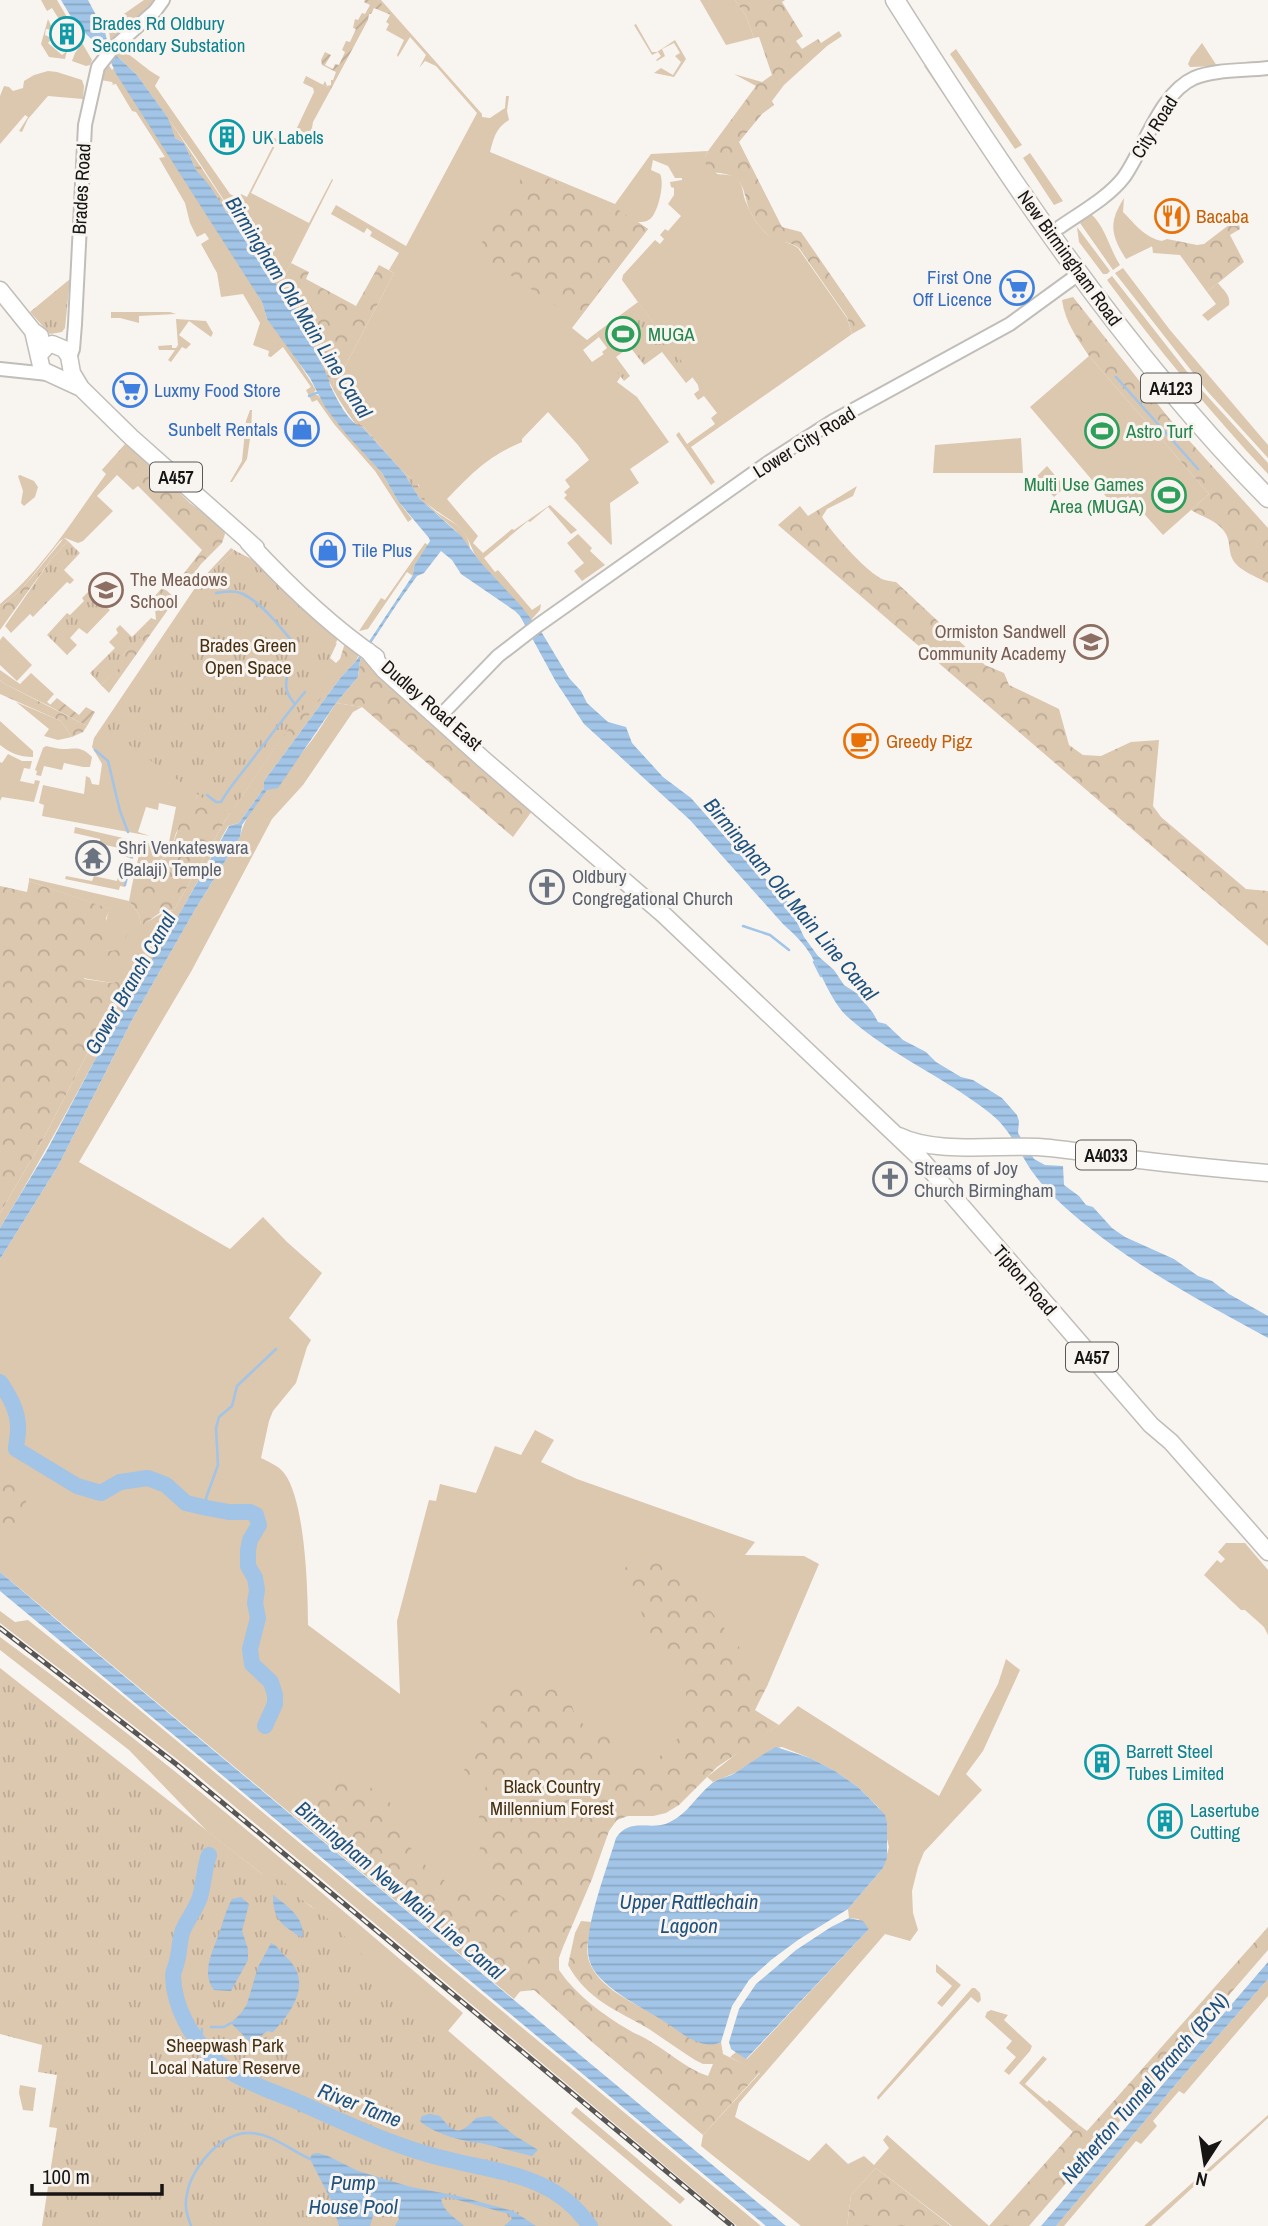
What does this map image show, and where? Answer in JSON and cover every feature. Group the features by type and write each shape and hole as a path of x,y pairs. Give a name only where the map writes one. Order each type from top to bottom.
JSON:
{"highway":[{"name":"New Birmingham Road","path":"895,0 982,134 1085,270 1134,344 1210,435 1268,498"},
{"name":"New Birmingham Road","path":"908,0 1056,230"},
{"name":"New Birmingham Road","path":"1085,270 1268,484"}],"main road":[{"name":"Dudley Road East","path":"0,290 33,331 66,351 81,388 131,437 274,562 438,714 525,786 525,792 622,878 893,1133"},
{"name":"Dudley Road East","path":"33,331 39,366 49,375 81,388"},
{"path":"39,357 47,346 55,344"},
{"path":"49,375 63,372 69,362"},
{"name":"Dudley Road East","path":"438,714 467,740 466,744 548,811"},
{"name":"A4033","path":"869,1111 910,1131 963,1146"},
{"name":"Tipton Road","path":"893,1133 923,1151 1151,1425 1171,1442 1268,1552"},
{"name":"A4033","path":"923,1151 963,1146 1035,1147 1268,1173"}],"street":[{"name":"Brades Road","path":"69,362 75,324 85,125 98,67 163,0"},
{"name":"City Road","path":"1056,230 1090,207 1121,181 1168,101 1184,85 1203,76 1268,68"},
{"name":"Lower City Road","path":"438,714 498,656 533,629 801,440 993,334 1085,270"},
{"path":"55,344 66,338 75,324"},
{"path":"18,371 39,357"},
{"path":"0,369 49,375"}],"green space":[{"path":"41,0 57,0 92,60 90,65 72,61 81,45 67,32 63,37 60,34 62,24 52,8 47,11"},
{"path":"144,0 157,0 111,44 108,25"},
{"path":"378,0 381,0 482,117 490,118 505,108 506,96 509,96 509,120 496,133 490,152 615,204 651,154 708,151 705,157 717,174 732,176 740,182 750,211 765,232 798,248 847,318 852,334 691,447 715,482 711,485 676,435 679,432 687,444 715,424 711,418 717,413 704,396 698,400 694,394 699,390 698,385 622,280 623,275 655,240 660,244 664,239 660,235 665,229 668,231 681,216 668,204 674,195 670,182 682,178 675,178 668,166 653,160 651,170 660,174 662,184 653,216 644,222 638,222 648,229 572,328 587,340 596,333 599,337 583,350 592,362 604,354 621,376 617,382 637,397 669,442 630,469 639,483 610,503 612,544 564,498 567,495 564,492 570,487 565,480 589,460 548,412 522,442 499,453 481,466 447,499 478,536 473,543 483,553 512,529 550,505 577,530 571,534 548,507 484,558 495,572 498,570 532,610 541,604 540,610 531,620 480,563 463,531 429,505 420,493 419,485 349,414 315,349 301,315 302,311 339,378 394,273 389,270 399,253 370,236 372,232 367,228 364,233 331,214 336,205 406,246 477,113 436,66 425,61 419,68 426,55 410,37 398,57 404,40 386,30 390,15"},
{"path":"378,0 391,15 374,8 369,14 331,89 323,85 325,81 327,86 331,85 336,72 322,65 321,60 325,52 331,55 325,65 333,69 335,64 339,65 345,52 342,50 346,41 350,42 356,29 353,28 355,19 358,20 362,13 365,14 370,5 364,2"},
{"path":"700,0 735,0 746,16 754,38 726,45"},
{"path":"735,0 785,0 782,2 803,36 796,41 802,49 818,39 821,43 839,31 842,36 784,85 772,101 774,105 762,114 739,142 782,227 801,232 866,326 852,334 847,317 799,248 778,241 766,233 751,213 739,181 706,165 705,157 708,151 756,86 734,74 762,82 772,75 759,37 754,38 746,16"},
{"path":"48,19 53,30 46,29 45,35 52,38 48,43 62,55 67,51 65,59 49,57 41,44"},
{"path":"636,24 652,52 657,52 675,40 686,59 674,77 654,73 661,68 673,75 681,62 675,56 680,53 674,43 662,49 665,56 657,61 661,56 658,52 652,55 634,25"},
{"path":"1202,43 1217,66 1190,67 1188,64"},
{"path":"956,49 1022,145 1015,149 950,54"},
{"path":"121,50 160,77 155,86 230,194 238,198 241,194 247,197 275,142 259,133 260,130 278,140 251,193 309,223 333,180 284,277 293,295 287,294 262,256 259,245 244,231 137,75 116,55"},
{"path":"929,62 1015,191 1010,193 924,66"},
{"path":"108,64 112,70 114,68 242,268 262,302 267,319 280,333 316,390 315,395 318,395 337,422 382,473 412,519 408,522 375,471 317,400 312,402 306,390 311,387 283,347 271,357 268,356 269,351 253,345 260,323 243,294 221,297 217,273 201,244 209,239 205,233 197,237 185,203 159,158 165,157 136,112 132,111 116,84 111,85 112,82 101,80"},
{"path":"48,71 82,80 83,99 48,96 28,119 22,132 19,131 28,117 25,115 0,144 0,96 4,86 13,91 23,88 24,81"},
{"path":"306,76 331,89 313,122 312,128 320,132 314,142 316,134 309,131 305,137 295,132 314,92 313,88 303,83"},
{"path":"168,118 235,218 231,218 196,170 184,143 172,134"},
{"path":"1030,153 1063,201 1054,205 1023,158"},
{"path":"527,169 614,207 648,229 577,320 476,252"},
{"path":"1124,198 1123,212 1146,234 1163,241 1126,259 1113,229 1115,215"},
{"path":"1091,214 1100,225 1120,265 1113,270 1080,223"},
{"path":"1238,218 1240,229 1230,235 1244,262 1207,292 1180,255 1153,253 1152,245 1167,239 1204,244"},
{"path":"1077,227 1110,271 1107,274 1103,274 1079,242"},
{"path":"244,231 260,245 262,256 287,294 293,295 302,311 305,327 293,302 289,301 262,265 258,251"},
{"path":"291,263 309,272 306,279 356,306 379,265 394,273 339,378 284,277"},
{"path":"1123,268 1170,330 1268,445 1268,458 1208,392 1115,273"},
{"path":"1112,276 1199,387 1268,463 1268,474 1145,330 1107,280"},
{"path":"70,279 65,328 62,332 50,334 30,312"},
{"path":"1218,283 1228,295 1229,305 1208,321 1202,315 1216,304 1207,292"},
{"path":"1073,297 1168,417 1268,528 1268,583 1238,566 1232,558 1228,538 1221,527 1191,510 1209,494 1089,356 1066,316 1062,300"},
{"path":"638,302 693,377 686,383 662,352 644,365 630,347 616,357 630,376 624,381 602,352 607,348 596,333"},
{"path":"111,312 176,314 139,316 139,323 111,318"},
{"path":"176,319 206,321 213,333 211,337 189,321 179,335 191,344 186,349 182,347 171,362 168,360 175,350 159,350 158,346 172,345 172,348 176,348 178,345"},
{"path":"315,349 334,381 333,386 358,423 363,426 409,477 416,481 429,505 464,532 470,548 454,529 420,499 404,473 363,428 358,427 334,390"},
{"name":"Astro Turf","path":"1089,356 1209,494 1163,535 1128,496 1114,506 1030,407"},
{"path":"250,410 251,432 247,459 230,482 242,461 246,421"},
{"path":"1021,438 1023,473 933,473 935,445"},
{"path":"127,442 117,475 97,496 113,511 83,541 78,543 65,538 60,541 21,590 0,607 57,542 106,474 102,470"},
{"path":"127,442 190,503 223,528 225,534 222,543 201,564 185,586 174,586 202,550 138,486 133,490 117,475 102,470"},
{"name":"Multi Use Games Area (MUGA)","path":"1047,466 1065,487 1054,497 1035,478"},
{"path":"18,476 34,481 38,487 35,497 24,506 21,503 23,491"},
{"path":"857,486 853,496 827,509 822,517 833,532 873,573 882,579 896,582 985,665 1004,673 1009,685 1059,709 1069,745 1083,755 1101,756 1131,742 1159,740 1153,806 1161,817 1246,889 1268,891 1268,946 778,525 800,506 808,516"},
{"path":"578,534 592,548 590,551 605,565 582,581 574,571 584,563 567,543"},
{"path":"64,538 68,541 52,558 0,630 0,607 21,590"},
{"path":"68,541 80,553 64,570 74,580 70,584 67,582 33,617 30,614 11,633 5,626 52,558"},
{"path":"425,543 428,545 414,566 413,576 407,572 368,629 359,631 381,598 385,600"},
{"path":"231,548 234,550 215,568 198,795 176,833 169,856 150,864 132,885 142,842 168,847 176,807 159,803 158,810 146,807 138,832 150,836 42,816 44,805 39,803 43,785 84,794 86,776 92,784 99,785 102,764 92,747 94,738 199,582"},
{"name":"Brades Green Open Space","path":"234,550 263,565 338,638 329,659 331,672 229,815 106,728 215,568"},
{"path":"161,589 175,598 172,604 109,693 101,685 126,661 123,655 148,628 145,624 151,618 156,620 154,597"},
{"path":"89,591 110,610 87,634 79,628 70,638 77,645 67,655 47,635 67,613 70,615 84,601 82,598"},
{"path":"145,624 149,628 123,655 127,661 101,685 90,673 115,648 109,642 118,633 116,629 120,625 132,637"},
{"path":"3,636 32,665 17,681 0,665 0,640"},
{"path":"337,643 330,658 336,663 347,644 359,654 349,659 293,737 283,736 225,821 174,910 161,912 141,926 139,914 129,901 132,885 144,868 169,856 181,820 198,795 106,728"},
{"path":"359,654 264,781 264,788 239,823 228,826 0,1228 0,1213 41,1143 114,1002 133,977 112,983 83,978 83,963 124,950 109,951 100,947 109,909 29,881 29,878 129,901 139,914 141,925 174,910 225,821 283,736 293,736 349,658"},
{"path":"363,657 532,811 513,837 362,707 336,703 358,677 360,660"},
{"path":"0,670 20,684 31,673 54,694 47,702 51,705 3,683 0,680"},
{"path":"0,680 87,726 83,732 72,737 61,721 0,694"},
{"path":"57,698 79,715 86,707 95,712 87,726 49,706"},
{"path":"16,702 61,721 72,737 58,740 44,736 49,729"},
{"path":"336,703 362,707 353,712 303,785 272,819 192,970 79,1162 230,1249 263,1217 322,1273 289,1318 311,1340 296,1383 273,1411 261,1458 284,1473 297,1503 304,1546 308,1625 400,1694 397,1621 429,1500 436,1501 440,1484 476,1493 495,1446 521,1455 535,1430 554,1440 541,1462 577,1479 755,1542 745,1555 804,1556 819,1564 768,1684 754,1710 618,1803 533,1975 514,1999 0,1572 0,1259 58,1166 132,1020 240,837 250,812 309,744"},
{"path":"0,721 33,751 33,757 15,754 0,745"},
{"path":"46,746 82,750 92,757 90,767 64,763 62,770 44,766 41,776 36,775 35,770"},
{"path":"8,754 22,761 32,761 30,769 24,768 20,781 34,784 35,780 40,781 34,802 2,797 0,801 0,762 2,763"},
{"path":"75,827 132,840 131,843 135,845 133,859 123,856 124,849 100,844 100,839 74,833"},
{"path":"120,869 129,871 125,887 120,886 119,890 65,879 66,876 92,881 94,876 117,881"},
{"path":"29,881 110,909 106,918 107,927 134,925 122,943 102,947 109,951 124,949 124,956 83,964 84,979 112,983 134,976 114,1002 41,1143 0,1213 0,886 27,892"},
{"path":"0,1464 23,1489 26,1504 20,1522 0,1528"},
{"path":"1226,1543 1245,1543 1268,1570 1268,1635 1264,1627 1245,1610 1241,1610 1204,1575 1217,1560 1221,1563 1225,1559 1218,1552"},
{"name":"Black Country Millennium Forest","path":"649,1559 675,1572 696,1592 768,1684 755,1710 779,1725 717,1767 679,1805 666,1813 628,1816 617,1820 609,1831 563,1947 559,1970 573,1988 600,2011 708,2076 713,2064 703,2064 695,2060 604,2003 576,1977 568,1965 575,1933 581,1921 592,1922 587,1947 589,1961 608,1987 694,2040 711,2044 721,2042 723,2054 760,2072 703,2135 534,1990 515,1992 305,1818 335,1780 359,1780 401,1812 398,1821 399,1834 427,1867 458,1891 471,1884 493,1892 513,1905 521,1918 525,1946 533,1909 523,1896 500,1882 480,1858 479,1813 490,1770 461,1798 454,1795 455,1789 474,1751 483,1714 490,1702 512,1688 526,1685 554,1684 580,1689 571,1703 578,1719 594,1730 617,1736 620,1748 610,1762 636,1766 654,1761 670,1748 683,1732 688,1718 684,1671 679,1663 656,1647 648,1637 638,1600 625,1584 621,1571 633,1562"},
{"path":"0,1611 15,1622 28,1620 112,1687 761,2226 737,2226 191,1770 0,1623"},
{"path":"0,1637 177,1773 463,2013 448,2031 437,2036 311,1906 262,1874 207,1831 129,1750 0,1650"},
{"path":"1006,1659 1020,1670 983,1751 966,1774 982,1790 924,1852 918,1867 912,1891 913,1913 918,1930 910,1941 885,1934 739,2103 735,2117 809,2161 826,2143 848,2164 864,2156 874,2165 889,2148 883,2140 887,2135 989,2226 952,2226 876,2168 851,2195 847,2226 801,2226 701,2146 703,2135 760,2073 730,2057 736,2052 747,2059 869,1929 858,1919 849,1918 848,1909 883,1868 889,1847 879,1808 858,1787 835,1771 782,1747 772,1749 737,1772 713,1782 707,1777 779,1725 798,1706 939,1796 998,1684"},
{"name":"Sheepwash Park Local Nature Reserve","path":"0,1668 262,1874 275,1875 286,1884 286,1888 328,1919 369,1962 673,2226 42,2226 57,2128 49,2127 57,2075 38,2072 42,2045 0,2034"},
{"path":"1268,1927 1268,1950 1029,2226 989,2226 1079,2125 1087,2131"},
{"path":"936,1964 961,1985 942,2007 937,2003 952,1986 936,1972"},
{"path":"1268,1979 1268,1996 1184,2094 1179,2091 1153,2121 1157,2126 1141,2144 1136,2141 1064,2226 1056,2226 1182,2077"},
{"path":"972,1988 980,1993 981,2000 978,2003 971,1997 878,2100 877,2097"},
{"path":"991,2010 1008,2015 1004,2020 1032,2046 1009,2075 1004,2071 1016,2057 1006,2048 1012,2041 985,2017"},
{"path":"1043,2056 1047,2059 1025,2084 1079,2125 1073,2132 1019,2083"},
{"path":"20,2085 36,2088 33,2111 23,2110"},
{"path":"576,2107 685,2199 680,2204 571,2113"},
{"path":"1268,2115 1268,2118 1151,2226 1144,2226"},
{"path":"876,2168 951,2226 847,2226 851,2195"}],"water":[{"path":"61,0 88,0 105,32 108,44 137,75 168,118 175,138 184,143 196,170 227,213 239,223 245,236 258,251 262,265 289,301 293,302 344,410 404,473 420,499 461,536 481,563 521,606 542,633 587,703 608,722 626,727 632,743 663,777 691,798 728,840 743,851 760,876 780,886 804,937 844,985 858,994 878,1022 886,1024 903,1040 926,1052 936,1062 1002,1098 1017,1115 1018,1133 1034,1159 1045,1165 1063,1166 1064,1185 1125,1237 1174,1259 1268,1316 1268,1338 1157,1275 1104,1239 1045,1188 998,1120 974,1101 884,1045 850,1019 834,999 800,941 690,820 584,724 556,682 520,616 461,574 452,560 441,551 424,573 417,576 397,604 360,660 358,677 336,703 278,788 267,790 242,825 240,837 132,1020 58,1166 0,1259 0,1228 46,1152 121,1011 229,826 239,823 264,788 264,781 341,677 356,661 413,575 414,566 430,541 398,501 382,473 325,407 310,378 267,319 262,302 115,72 109,58 77,25"},
{"path":"0,1572 786,2226 766,2226 0,1591"},
{"name":"Upper Rattlechain Lagoon","path":"776,1747 810,1758 835,1771 872,1801 885,1815 887,1858 883,1868 848,1909 798,1940 749,1980 732,2006 721,2042 700,2043 624,1997 601,1979 590,1962 588,1951 596,1901 616,1838 622,1831 634,1826 656,1826 670,1822 681,1815 713,1783 735,1773"},
{"path":"273,1895 298,1919 303,1931 302,1938 280,1921"},
{"path":"241,1897 249,1904 242,1931 248,1949 248,1960 231,1991 214,1990 208,1976 210,1960 230,1903 232,1899"},
{"path":"849,1918 863,1921 869,1929 746,2059 731,2049 729,2042 739,2009 756,1984 796,1950"},
{"path":"271,1943 277,1946 297,1971 299,1990 291,2008 273,2032 267,2031 254,2042 249,2041 231,2023 247,2004 258,1967"},
{"path":"1268,1962 1268,1979 1056,2226 1041,2226"},
{"path":"422,2116 440,2116 450,2127 458,2130 466,2128 476,2118 490,2116 538,2150 532,2156 449,2136 420,2121"},
{"name":"Pump House Pool","path":"318,2153 358,2171 411,2187 513,2211 536,2226 504,2226 512,2219 509,2214 447,2197 441,2199 445,2208 464,2226 395,2226 399,2219 396,2212 377,2202 370,2226 339,2226 331,2200 310,2159 312,2154"}],"waterway":[{"path":"1116,377 1198,469"},
{"path":"309,396 319,392"},
{"path":"216,593 240,593 250,598 295,645 295,654"},
{"path":"290,666 286,686 288,695 295,704"},
{"path":"207,795 216,802 221,802 305,692"},
{"path":"95,750 108,761 128,832"},
{"path":"130,840 131,857"},
{"path":"125,885 128,873"},
{"path":"743,926 770,935 789,950"},
{"path":"814,962 821,976"},
{"path":"207,1508 206,1498 218,1465 216,1428 219,1417 232,1406 237,1386 276,1349"},
{"name":"River Tame","path":"0,1382 17,1417 16,1449 77,1486 101,1493 120,1482 148,1478 166,1485 186,1503 256,1515 259,1525 250,1540 248,1566 255,1578 258,1618 250,1649 252,1664 271,1682 275,1695 275,1704 265,1726"},
{"name":"River Tame","path":"209,1855 200,1897 182,1934 173,1976 177,2000 186,2022 199,2043 215,2060 254,2084 391,2142 430,2155 527,2179 561,2196 590,2226"},
{"path":"211,2027 224,2027 231,2023"},
{"path":"200,2045 202,2029"},
{"path":"191,2226 186,2198 194,2173 209,2153 228,2138 239,2134 258,2134 274,2139 310,2159"}],"railway":[{"path":"0,1628 176,1764 732,2226"}],"place":[{"name":"Brades Rd Oldbury Secondary Substation","path":"67,34"},
{"name":"UK Labels","path":"227,137"},
{"name":"Bacaba","path":"1172,216"},
{"name":"First One Off Licence","path":"1017,288"},
{"name":"MUGA","path":"623,334"},
{"name":"Luxmy Food Store","path":"130,390"},
{"name":"Sunbelt Rentals","path":"302,429"},
{"name":"Astro Turf","path":"1102,431"},
{"name":"Multi Use Games Area (MUGA)","path":"1169,495"},
{"name":"Tile Plus","path":"328,550"},
{"name":"The Meadows School","path":"106,590"},
{"name":"Ormiston Sandwell Community Academy","path":"1091,642"},
{"name":"Greedy Pigz","path":"861,741"},
{"name":"Shri Venkateswara (Balaji) Temple","path":"93,858"},
{"name":"Oldbury Congregational Church","path":"547,887"},
{"name":"Streams of Joy Church Birmingham","path":"890,1179"},
{"name":"Barrett Steel Tubes Limited","path":"1102,1762"},
{"name":"Lasertube Cutting","path":"1165,1821"}],"water label":[{"name":"Birmingham Old Main Line Canal","path":"299,307"},
{"name":"Birmingham Old Main Line Canal","path":"791,899"},
{"name":"Gower Branch Canal","path":"130,983"},
{"name":"Birmingham New Main Line Canal","path":"400,1890"},
{"name":"Netherton Tunnel Branch (BCN)","path":"1145,2088"}]}
